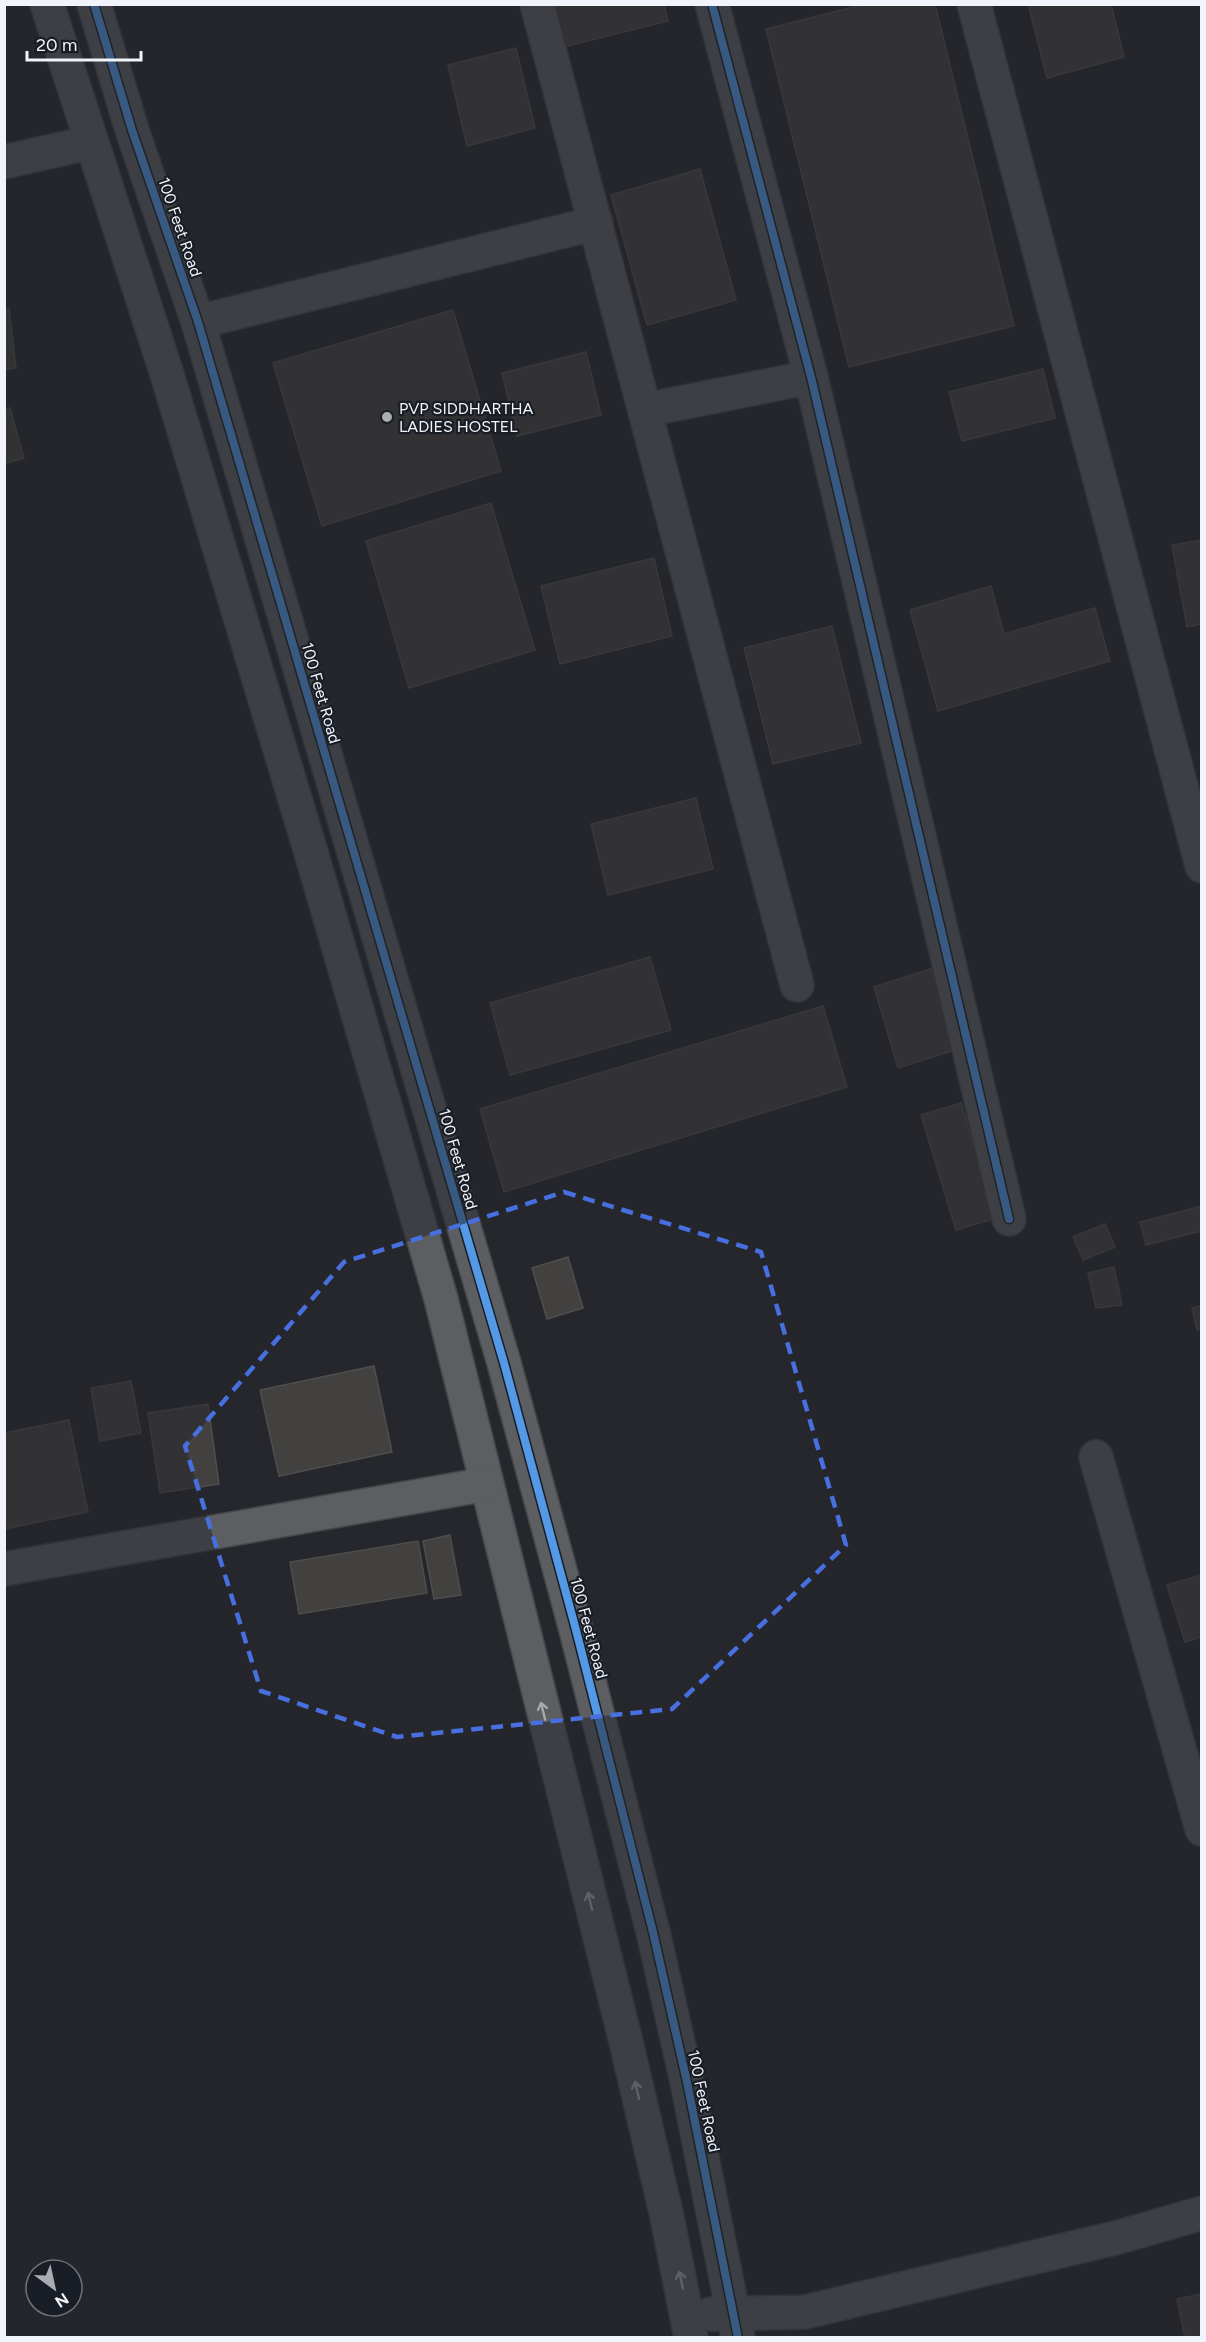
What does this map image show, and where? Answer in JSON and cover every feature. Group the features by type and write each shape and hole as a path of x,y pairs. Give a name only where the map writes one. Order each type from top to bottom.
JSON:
{"street":[{"path":"47,4 166,371 310,849 441,1299 626,2042 690,2326 736,2326 805,2312 1119,2237 1202,2213"},
{"name":"100 Feet Road","path":"94,4 132,130 198,322 497,1340 576,1630 653,1932 736,2326"},
{"path":"537,4 797,985"},
{"path":"712,4 811,377 1010,1219"},
{"path":"974,4 1202,866"},
{"path":"4,162 92,142"},
{"path":"198,322 596,223"},
{"path":"645,410 811,377"},
{"path":"1096,1457 1200,1819"},
{"path":"4,1569 487,1484"}],"highlighted area":[{"path":"564,1192 761,1252 846,1545 672,1709 397,1737 261,1691 185,1446 344,1262"}],"building":[{"path":"552,4 664,4 668,21 563,47"},
{"path":"865,4 935,4 1014,326 849,367 766,29"},
{"path":"1028,4 1111,4 1124,57 1047,78"},
{"path":"516,48 535,128 467,146 448,65"},
{"path":"700,169 736,300 647,325 611,195"},
{"path":"9,309 16,368 4,370 4,310"},
{"name":"PVP SIDDHARTHA LADIES HOSTEL","path":"453,310 501,471 322,526 273,363"},
{"path":"586,352 601,415 517,436 502,373"},
{"path":"1043,369 1055,418 962,441 949,392"},
{"path":"10,408 24,458 4,464 4,410"},
{"path":"491,503 535,650 409,688 366,541"},
{"path":"1202,540 1202,624 1187,627 1172,545"},
{"path":"654,558 672,636 560,664 541,586"},
{"path":"991,586 1004,634 1095,608 1110,661 938,711 910,610"},
{"path":"832,626 861,743 773,764 744,648"},
{"path":"696,798 713,869 608,895 591,824"},
{"path":"650,957 671,1030 510,1075 490,1003"},
{"path":"933,968 958,1049 898,1068 874,987"},
{"path":"823,1006 847,1087 504,1192 480,1109"},
{"path":"961,1103 996,1218 956,1230 921,1115"},
{"path":"1202,1206 1202,1231 1146,1245 1140,1222"},
{"path":"1105,1224 1115,1247 1083,1260 1073,1237"},
{"path":"568,1257 583,1308 547,1319 532,1268"},
{"path":"1114,1267 1122,1305 1096,1308 1088,1273"},
{"path":"1202,1305 1202,1329 1197,1330 1192,1308"},
{"path":"374,1366 392,1452 279,1476 260,1390"},
{"path":"131,1381 141,1433 100,1441 91,1388"},
{"path":"208,1404 219,1484 160,1493 148,1413"},
{"path":"69,1420 88,1512 4,1529 4,1433"},
{"path":"450,1535 461,1595 434,1599 423,1541"},
{"path":"418,1541 427,1593 299,1614 290,1562"},
{"path":"1202,1575 1202,1637 1185,1642 1167,1585"},
{"path":"1202,2294 1202,2338 1185,2338 1177,2299"}],"cycle path":[{"path":"94,4 132,130 198,322 504,1363 576,1630 653,1932 687,2082 738,2338"},
{"path":"712,4 811,377 1009,1219"}],"place":[{"name":"PVP SIDDHARTHA LADIES HOSTEL","path":"387,417"}]}
